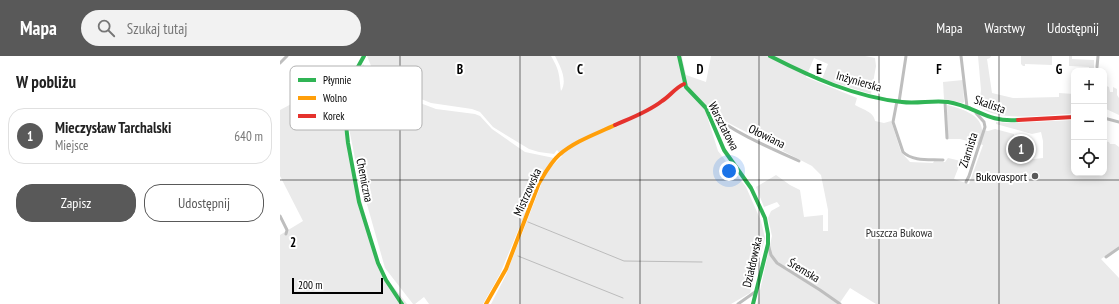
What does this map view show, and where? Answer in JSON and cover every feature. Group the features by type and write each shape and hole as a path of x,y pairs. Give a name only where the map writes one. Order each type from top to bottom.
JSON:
{"street":[{"path":"280,63 287,56"},
{"name":"Chemiczna","path":"358,66 364,56"},
{"name":"Warsztatowa","path":"678,56 684,84 708,112 724,150 747,181"},
{"name":"Inżynierska","path":"770,56 816,78 846,90 861,95 898,102"},
{"path":"906,56 893,122 902,150 905,154 918,159 943,160"},
{"path":"961,56 967,107"},
{"path":"1097,67 1098,56"},
{"name":"Mistrzowska","path":"486,304 506,269 539,184 555,159 580,141 652,108 684,84"},
{"name":"Skalista","path":"898,102 945,102 967,107 992,118 1004,121 1071,117"},
{"path":"945,102 947,138"},
{"name":"Ziarnista","path":"966,182 985,126 980,117 967,107"},
{"name":"Ołowiana","path":"708,112 721,122 739,132 799,161"},
{"path":"1107,119 1119,122"},
{"name":"Chemiczna","path":"347,130 359,202 378,264 386,280 402,304"},
{"name":"Działdowska","path":"747,181 755,194 765,218 768,234 768,244 753,304"},
{"path":"280,216 287,230 286,234"},
{"name":"Śremska","path":"768,244 771,255 777,263 840,304"},
{"path":"1106,257 1119,248"},
{"path":"738,304 755,292"}],"green space":[{"name":"Puszcza Bukowa","path":"367,56 551,56 558,69 561,91 564,82 561,69 555,56 683,56 686,75 706,82 711,56 865,56 875,58 876,66 871,94 822,79 828,64 814,58 806,77 857,98 855,105 870,113 875,121 884,123 891,121 901,152 910,162 945,162 948,158 961,161 954,179 969,184 983,145 960,139 948,139 947,105 964,110 974,116 981,124 982,130 988,131 995,129 1014,134 1018,161 1021,161 1021,157 1023,157 1024,160 1043,158 1043,141 1041,132 1032,134 996,124 996,122 1009,123 1071,120 1071,176 1107,176 1107,142 1119,147 1119,247 1101,259 1119,278 1119,304 876,304 850,288 839,304 757,304 772,236 768,218 771,211 780,206 777,202 764,207 756,187 776,175 800,190 804,217 823,215 823,231 828,231 828,210 821,175 812,166 713,115 707,116 718,151 746,187 761,221 765,238 750,293 731,304 491,304 506,275 541,185 537,185 500,274 483,304 429,304 424,297 413,304 385,268 357,169 349,130 422,130 422,104 436,109 480,116 492,129 525,152 554,158 548,166 553,165 562,156 557,150 554,154 529,149 493,127 480,112 472,109 431,103 422,99 422,66 371,66"},
{"path":"978,56 991,56 987,59 992,93 1013,98 1059,97 1059,93 1071,94 1071,113 1022,116 998,115 979,107 981,90"},
{"path":"1021,56 1052,56 1052,65 1025,64 1025,66 1023,66 1021,64"},
{"path":"1069,56 1072,56 1072,59 1094,60 1094,68 1069,66"},
{"path":"963,80 963,103 944,99 943,82"},
{"path":"1107,86 1109,87 1110,92 1113,92 1113,87 1117,89 1117,95 1119,98 1119,115 1107,109"},
{"path":"290,105 290,130 344,130 381,271 407,304 280,304 280,235 303,221 280,176 280,110"}],"waterway":[{"path":"528,222 624,261 702,262"},
{"path":"518,256 623,298"}],"traffic: fast":[{"path":"358,66 364,56"},
{"path":"679,56 686,87 706,108 724,150 751,188 765,218 768,244 753,304"},
{"path":"770,56 817,78 867,96 908,102 948,102 966,107 989,117 1018,120"},
{"path":"347,130 359,202 378,263 386,280 402,304"}],"traffic: slow":[{"path":"486,304 506,269 539,183 551,164 565,150 586,138 615,125"}],"traffic: jam":[{"path":"615,125 651,108 684,84"},
{"path":"1018,120 1071,117"}],"place":[{"name":"Mieczysław Tarchalski","path":"1021,149"},
{"name":"Bukovasport","path":"1035,176"}]}
